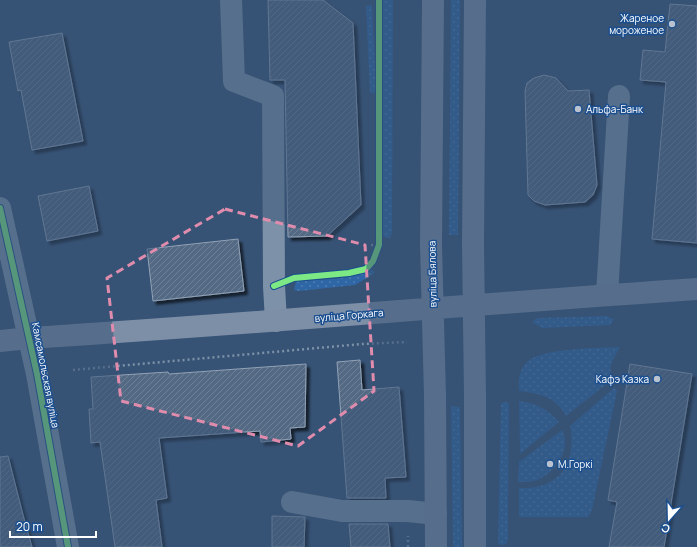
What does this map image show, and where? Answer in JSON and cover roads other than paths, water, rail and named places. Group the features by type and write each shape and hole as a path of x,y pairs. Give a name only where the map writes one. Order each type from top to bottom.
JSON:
{"main road":[{"name":"вуліца Бялова","path":"433,0 431,237 436,411 436,547"},
{"path":"475,0 473,305 475,396 475,547"},
{"name":"вуліца Горкага","path":"0,341 697,289"}],"street":[{"path":"231,0 234,81 273,96 274,286 276,321"},
{"path":"608,295 619,96"},
{"name":"Камсамольская вуліца","path":"0,208 37,374 68,547"},
{"path":"292,502 342,511 408,511 436,514"}],"place":[{"name":"Жареное мороженое","path":"672,24"},
{"name":"Альфа-Банк","path":"578,109"},
{"name":"Кафэ Казка","path":"657,379"},
{"name":"М.Горкі","path":"550,464"}]}
